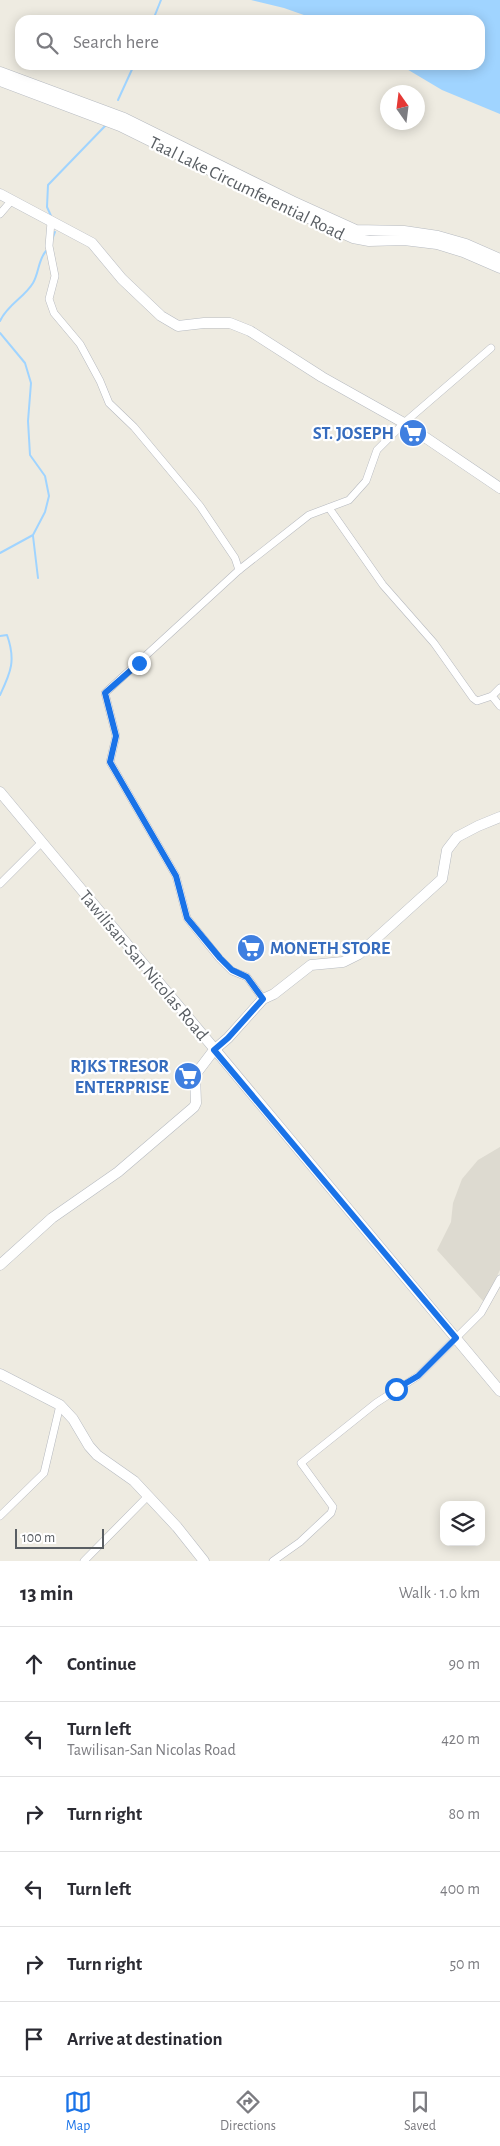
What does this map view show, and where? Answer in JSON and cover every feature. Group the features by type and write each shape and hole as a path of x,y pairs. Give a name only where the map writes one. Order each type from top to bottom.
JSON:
{"main road":[{"name":"Taal Lake Circumferential Road","path":"0,72 107,116 356,230 370,232 404,231 438,236 466,244 500,259"},
{"name":"Taal Lake Circumferential Road","path":"0,81 107,116 288,209 353,238 370,241 404,240 437,244 463,252 500,268"},
{"path":"0,194 92,244 122,279 161,316 178,326 230,323 250,331 322,377 404,423 500,488"},
{"name":"Tawilisan-San Nicolas Road","path":"0,792 500,1391"},
{"path":"0,1265 52,1218 118,1172 194,1107 196,1104 195,1075 214,1050 228,1038 263,999 274,994 310,965 343,962 359,954 442,879 447,850 457,837 500,817"},
{"path":"0,1374 60,1404 73,1419 97,1456 134,1481 204,1561"}],"street":[{"path":"0,214 12,200"},
{"path":"51,222 49,246 55,276 49,299 54,313 80,344 100,381 108,403 134,427 200,506 236,558 240,570"},
{"path":"263,999 247,977 232,970 187,918 176,876 110,762 116,736 105,693 240,570 309,515 349,500 366,481 376,450 404,423 491,348"},
{"path":"329,508 383,585 434,643 472,698 477,700 492,696 500,688"},
{"path":"492,696 500,706"},
{"path":"0,884 41,843"},
{"path":"273,1561 300,1542 331,1513 333,1507 301,1463 376,1403 418,1376 481,1313 500,1279"},
{"path":"0,1516 44,1474 60,1404"},
{"path":"84,1561 148,1496"}],"shaded area":[{"path":"500,1147 500,1270 484,1302 437,1250 451,1222 453,1203 462,1179 478,1160"}],"water":[{"path":"251,0 500,0 500,114 442,90 408,70 485,70 485,15 304,15"}],"waterway":[{"path":"155,15 161,0"},
{"path":"118,100 132,70"},
{"path":"52,218 47,207 48,185 106,125"},
{"path":"52,240 55,232"},
{"path":"0,321 7,310 33,283 41,258 46,251"},
{"path":"0,333 25,363 31,383 28,421 30,455 45,476 49,496 45,512 33,535 0,553"},
{"path":"33,536 38,578"},
{"path":"0,636 7,635 12,659 7,679 0,695"}],"place":[{"name":"ST. JOSEPH","path":"413,433"},
{"name":"MONETH STORE","path":"251,948"},
{"name":"RJKS TRESOR ENTERPRISE","path":"188,1076"}],"route":[{"path":"139,663 105,693 116,736 110,762 176,876 187,918 232,970 247,977 263,999 228,1038 214,1050 456,1338 418,1376 396,1389"}]}
